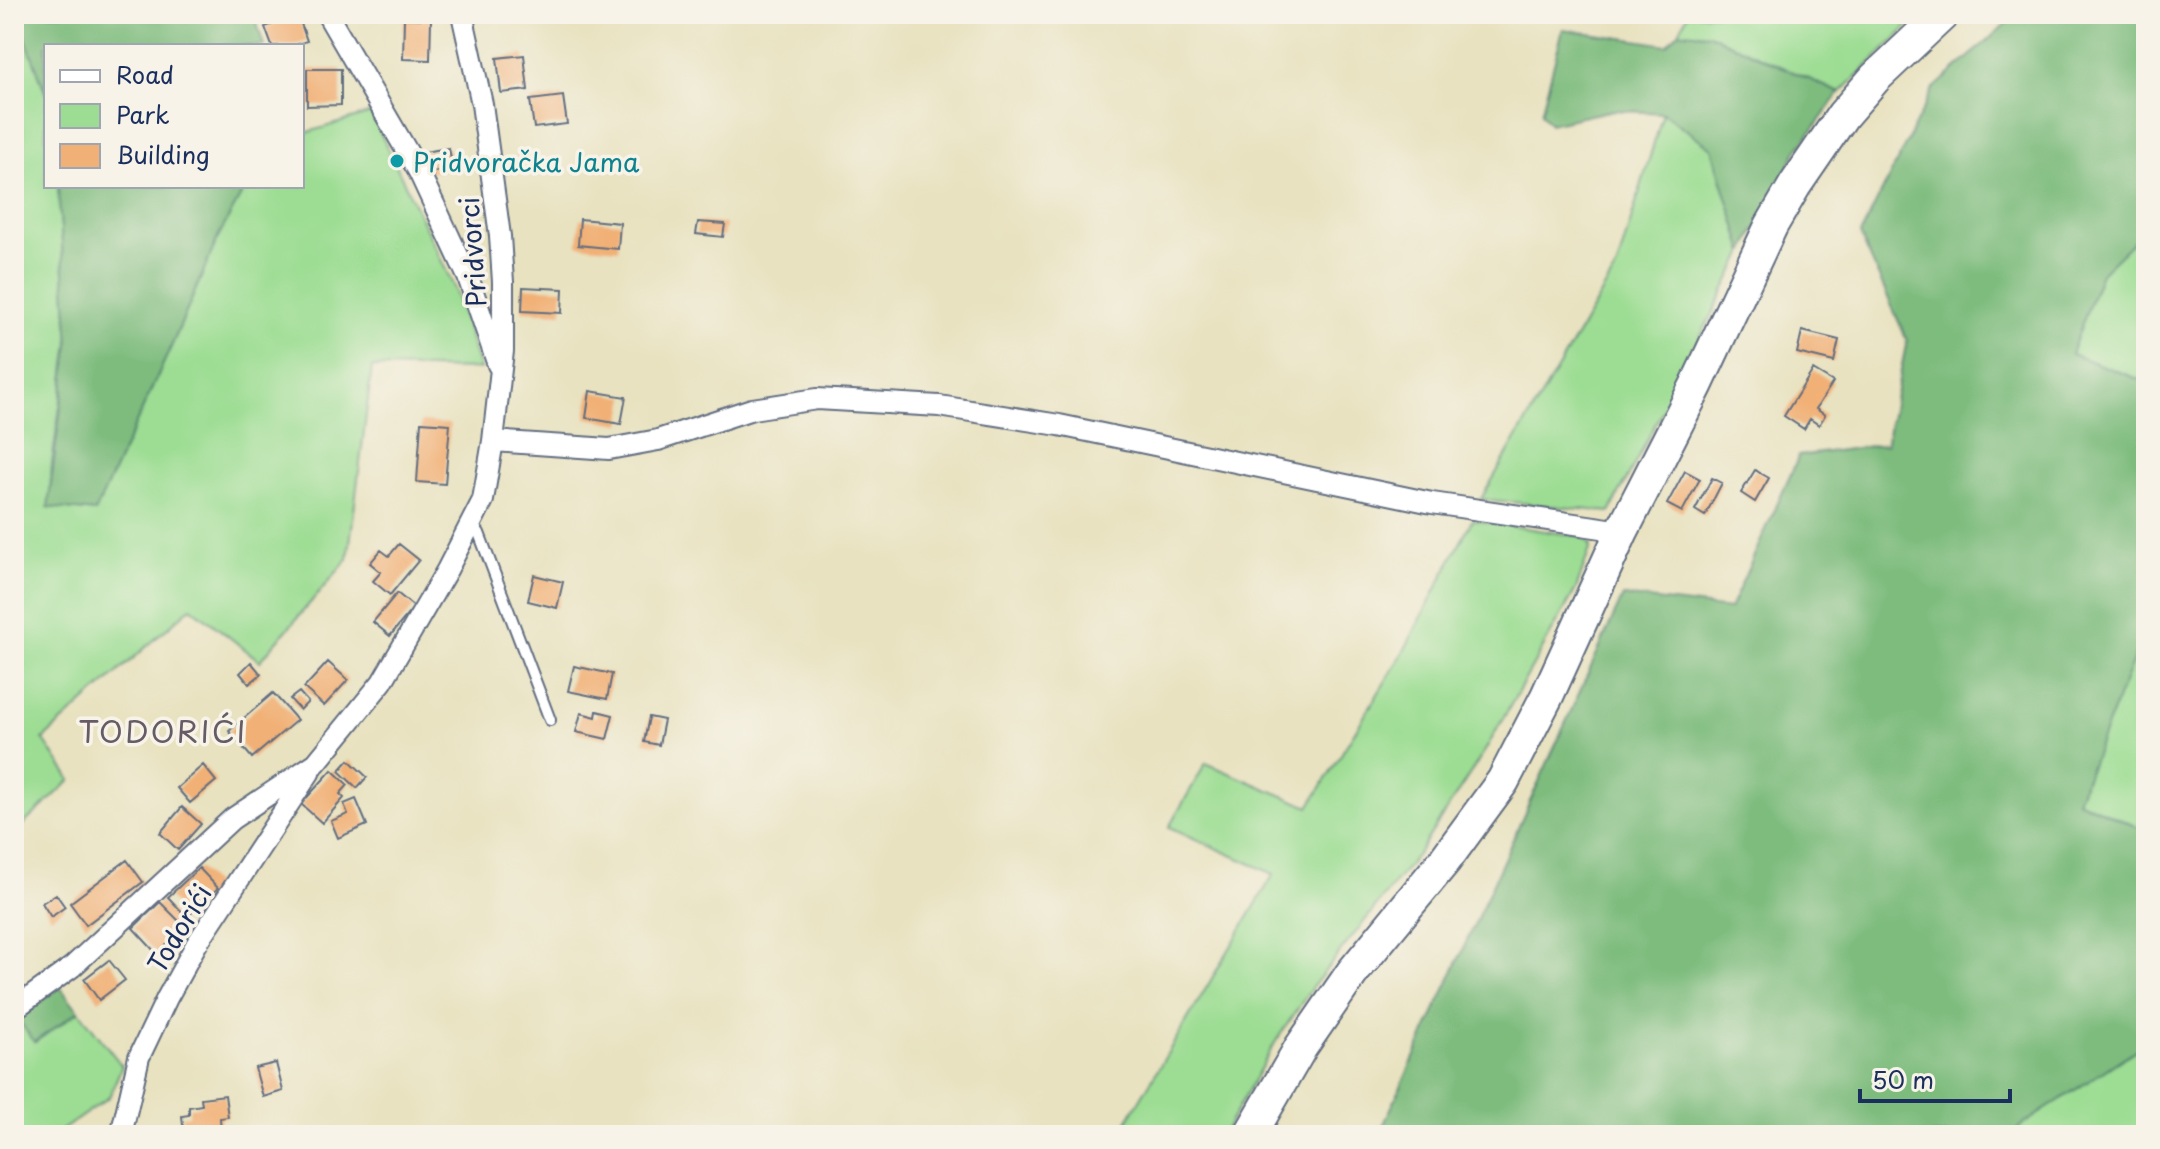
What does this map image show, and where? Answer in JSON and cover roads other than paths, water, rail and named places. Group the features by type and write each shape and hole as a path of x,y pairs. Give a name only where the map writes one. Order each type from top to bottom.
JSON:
{"main road":[{"path":"1250,1135 1301,1047 1352,973 1437,871 1503,781 1547,696 1622,531 1696,386 1771,226 1795,185 1843,115 1875,78 1943,14"}],"street":[{"path":"327,14 419,172 468,277 500,372"},
{"name":"Pridvorci","path":"462,14 482,104 500,236 503,282 500,372 493,441"},
{"path":"493,441 609,449 658,440 752,409 817,399 939,406 1059,425 1432,503 1622,531"},
{"name":"Todorići","path":"121,1135 139,1057 167,998 196,945 316,763 382,682 472,524 483,500 493,441"},
{"name":"Todorići","path":"14,1009 72,967 232,819 316,763"}],"lane":[{"path":"472,524 479,533 550,720"}],"place":[{"name":"Pridvoračka Jama","path":"397,161"}],"district":[{"name":"TODORIĆI","path":"163,730"}]}
